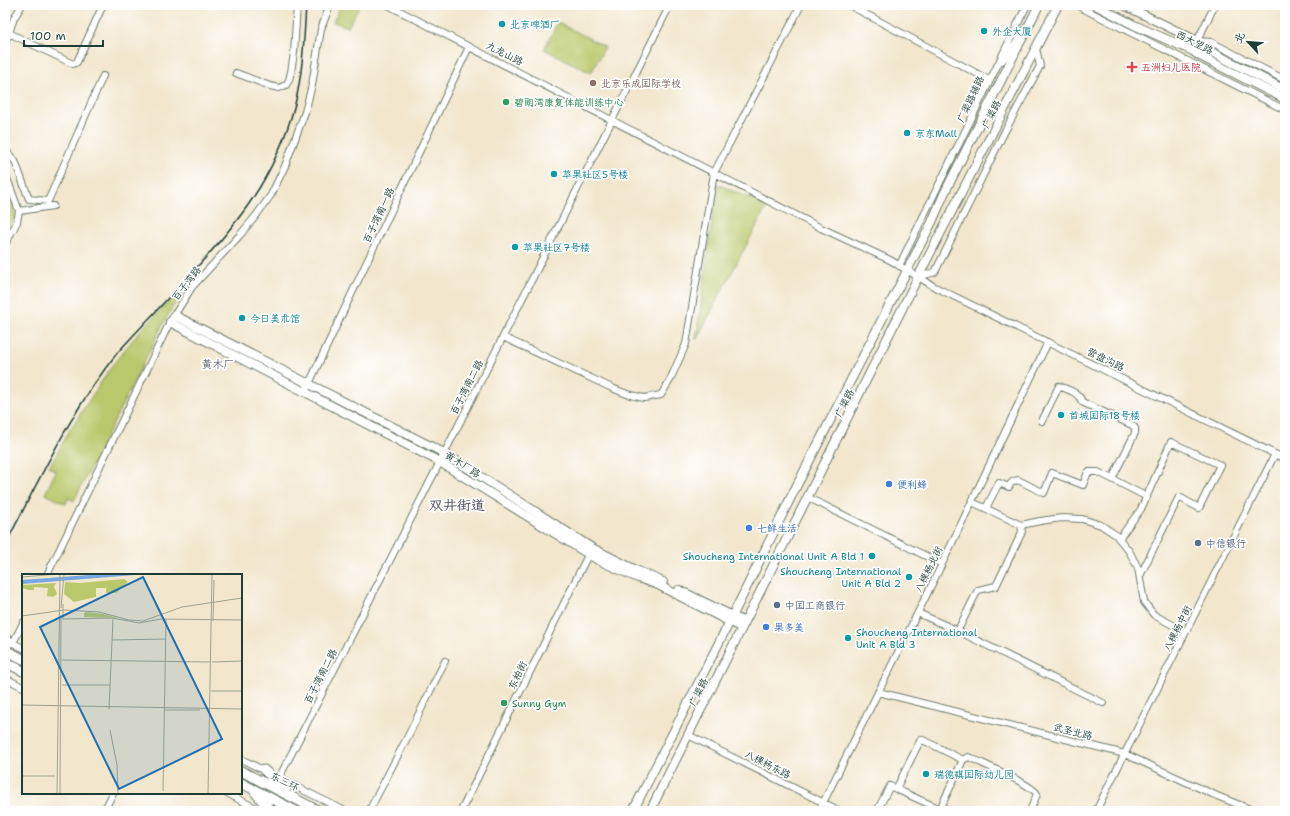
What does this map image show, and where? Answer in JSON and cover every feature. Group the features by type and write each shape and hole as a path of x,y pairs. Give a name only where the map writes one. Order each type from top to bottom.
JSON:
{"highway":[{"path":"5,650 22,658"},
{"path":"5,662 22,670"},
{"path":"264,770 296,799"},
{"name":"东三环","path":"242,772 319,811"},
{"path":"242,784 296,811"},
{"path":"251,788 271,811"}],"main road":[{"name":"广渠路","path":"633,811 795,489 932,222 944,194 1039,5"},
{"name":"广渠路","path":"650,811 918,277 1058,5"},
{"name":"西大望路","path":"1095,5 1134,25 1193,51 1198,55 1285,99"},
{"name":"西大望路","path":"1124,5 1197,41 1208,50 1285,90"},
{"name":"黄木厂路","path":"172,318 307,388 440,462 590,551 654,578 743,625"},
{"name":"黄木厂路","path":"307,388 444,453 590,551"}],"street":[{"path":"5,42 14,18 22,5"},
{"path":"9,33 73,64 77,62 103,5"},
{"path":"236,73 270,86 279,88 286,86 289,80 293,60 297,5"},
{"name":"百子湾路","path":"46,574 172,318 192,287 240,235 271,195 285,166 305,112 312,85 321,29 330,5"},
{"name":"九龙山路","path":"388,5 714,173"},
{"name":"百子湾南二路","path":"279,778 670,5"},
{"path":"503,336 627,394 644,398 661,395 670,380 686,344 714,173 801,5"},
{"path":"849,5 989,80"},
{"name":"广渠路辅路","path":"899,266 925,210 968,127 989,80 1027,5"},
{"path":"1079,5 1082,8 1285,110"},
{"path":"1214,5 1197,41 1211,42 1285,80"},
{"path":"997,66 1008,55 1015,42 1025,33"},
{"name":"百子湾南一路","path":"307,388 469,47"},
{"path":"918,277 935,272 1040,66 1036,49"},
{"path":"5,150 15,161 29,199 48,201 103,76"},
{"path":"5,173 19,211 17,222 5,245"},
{"name":"营盘沟路","path":"714,173 821,228 890,260 935,287 1276,454 1285,460"},
{"path":"39,200 39,208"},
{"path":"19,211 53,206"},
{"name":"八棵杨北街","path":"819,811 942,564 1048,342"},
{"path":"1042,421 1059,386 1078,394 1082,402 1132,425 1135,428 1135,433 1112,479"},
{"path":"1121,537 1141,509 1171,442 1220,465 1199,508 1179,497 1140,576"},
{"name":"八棵杨中街","path":"1096,811 1276,454"},
{"path":"986,508 999,483 1009,487 1011,483 1018,480 1044,493 1052,473 1083,485 1088,472 1098,472 1147,497"},
{"path":"807,497 942,564"},
{"path":"972,502 1021,525 1062,518 1082,519 1101,525 1121,537 1138,568 1144,602 1154,615 1186,632"},
{"path":"1121,537 1131,517"},
{"path":"960,626 978,590 996,586 1022,532 1021,525"},
{"name":"东柏街","path":"461,811 590,551"},
{"path":"918,613 1103,702"},
{"path":"13,644 22,625"},
{"path":"5,636 13,644"},
{"path":"5,644 13,644 22,648"},
{"path":"369,811 446,661"},
{"path":"6,678 22,686"},
{"name":"武圣北路","path":"878,692 1125,754 1217,796 1255,811"},
{"name":"八棵杨东路","path":"688,735 840,811"},
{"path":"896,789 921,739 963,760"},
{"path":"877,811 890,786 939,810 963,760 971,758 1021,782 1035,791 1037,794 1030,811"},
{"path":"242,759 346,811"},
{"path":"104,811 112,794"},
{"path":"229,794 261,811"}],"green space":[{"path":"341,5 360,5 348,27 333,22"},
{"path":"558,22 605,47 591,73 544,49"},
{"path":"5,178 14,205 15,217 5,237"},
{"path":"717,184 770,207 765,210 696,340"},
{"path":"184,286 186,289 177,300 162,326 74,501 68,498 66,504 45,494 56,471 49,467 71,428 111,367 139,332"}],"railway":[{"path":"5,545 71,421 101,374 118,352 203,261 237,221 265,178 277,156 287,131 298,92 304,42 306,5"}],"place":[{"name":"北京啤酒厂","path":"502,24"},
{"name":"外企大厦","path":"984,31"},
{"name":"五洲妇儿医院","path":"1132,67"},
{"name":"北京乐成国际学校","path":"593,83"},
{"name":"碧朗湾康复体能训练中心","path":"506,102"},
{"name":"京东Mall","path":"907,133"},
{"name":"苹果社区5号楼","path":"554,174"},
{"name":"苹果社区7号楼","path":"515,247"},
{"name":"今日美术馆","path":"242,318"},
{"name":"首城国际18号楼","path":"1061,415"},
{"name":"便利蜂","path":"889,484"},
{"name":"七鲜生活","path":"749,528"},
{"name":"中信银行","path":"1198,543"},
{"name":"Shoucheng International Unit A Bld 1","path":"872,556"},
{"name":"Shoucheng International Unit A Bld 2","path":"909,577"},
{"name":"中国工商银行","path":"777,605"},
{"name":"果多美","path":"766,627"},
{"name":"Shoucheng International Unit A Bld 3","path":"848,638"},
{"name":"Sunny Gym","path":"504,703"},
{"name":"瑞德祺国际幼儿园","path":"926,774"}],"district":[{"name":"黄木厂","path":"218,364"},
{"name":"双井街道","path":"457,505"}]}
